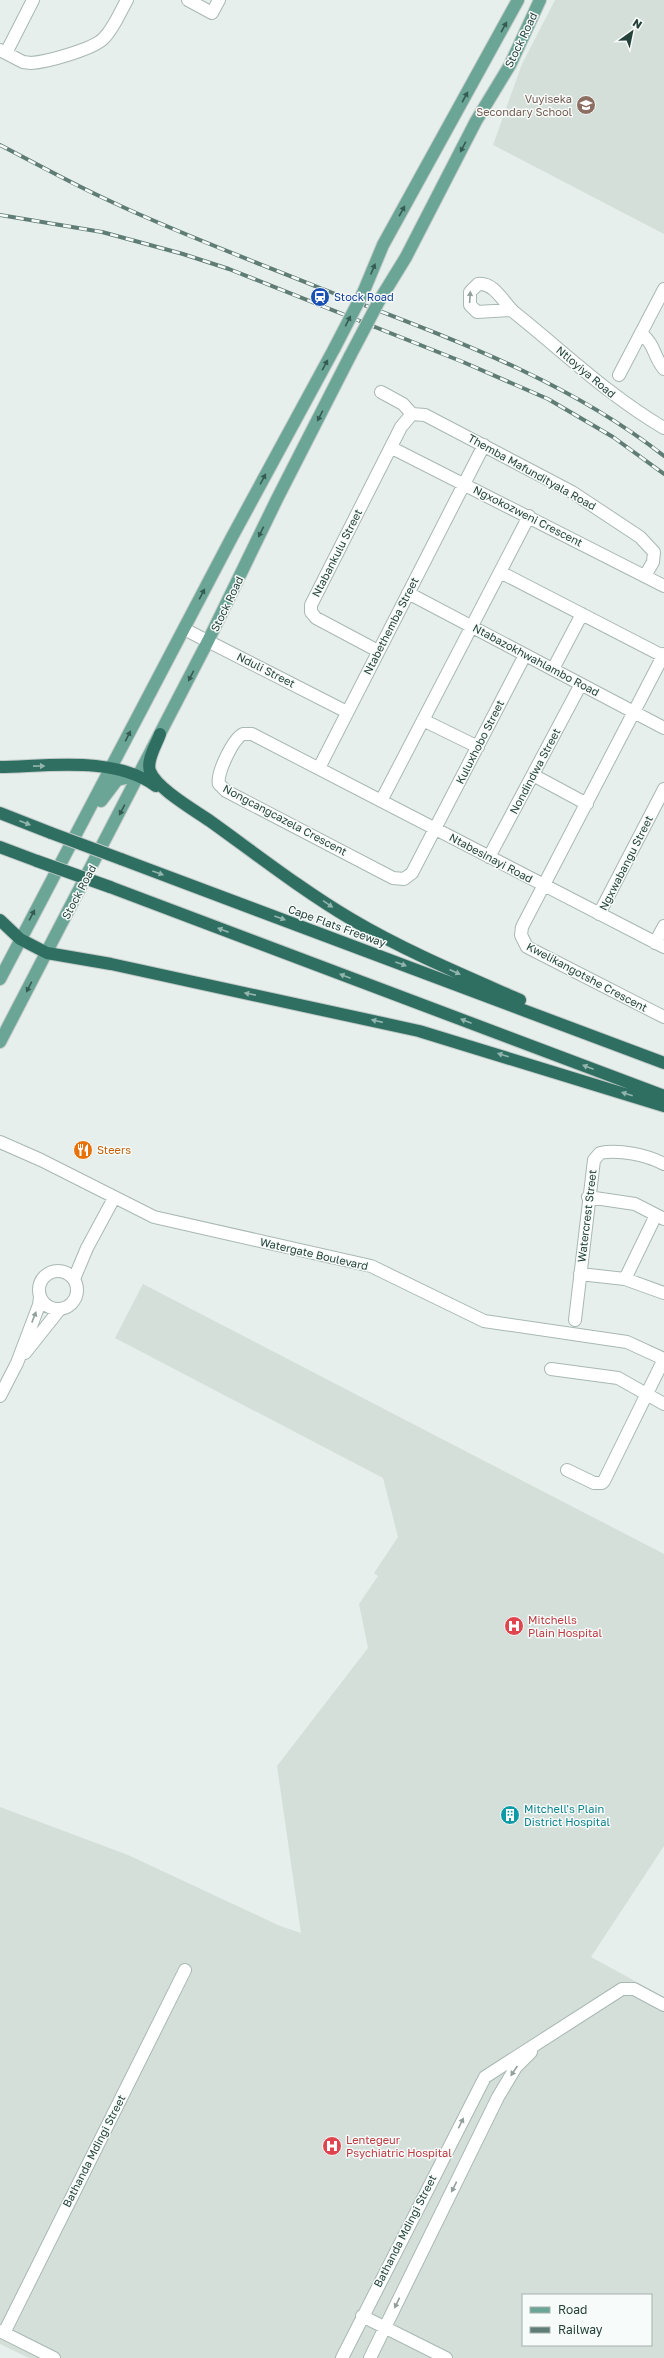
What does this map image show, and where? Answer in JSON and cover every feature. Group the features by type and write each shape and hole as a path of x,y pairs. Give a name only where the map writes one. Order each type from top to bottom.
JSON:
{"highway":[{"path":"160,734 149,767 156,781 284,874"},
{"path":"0,767 112,767 140,775 284,874 374,932 444,966 534,1006 559,1022"},
{"name":"Cape Flats Freeway","path":"0,814 559,1022 664,1063"},
{"path":"0,847 664,1096"},
{"path":"0,920 20,939 47,953 111,964 419,1031 664,1106"}],"main road":[{"name":"Stock Road","path":"0,979 184,629 334,349 362,293 383,245 518,0"},
{"name":"Stock Road","path":"2,1040 208,642 277,499 350,356 379,301 406,257 476,121 510,65 540,0"},
{"path":"45,892 72,856 104,796 117,780 140,775"}],"street":[{"path":"33,0 3,51 23,62 38,62 96,45 108,33 127,0"},
{"path":"188,0 212,13 219,0"},
{"path":"619,375 664,289"},
{"name":"Ntloyiya Road","path":"511,310 610,393 664,428"},
{"path":"641,333 653,344 658,360 664,369"},
{"path":"381,392 403,404 412,414 401,427 392,448"},
{"name":"Themba Mafundityala Road","path":"412,414 425,414 572,492 640,537 654,552 653,562 645,576"},
{"name":"Ntabethemba Street","path":"319,768 484,445"},
{"name":"Ngxokozweni Crescent","path":"392,448 664,586"},
{"name":"Ntabankulu Street","path":"378,651 316,618 311,612 311,604 392,448"},
{"path":"381,800 528,516"},
{"path":"500,572 664,655 544,886"},
{"name":"Ntabazokhwahlambo Road","path":"408,593 664,728"},
{"path":"553,669 582,614"},
{"name":"Nduli Street","path":"184,629 347,712"},
{"name":"Kuluxhobo Street","path":"435,829 525,655"},
{"name":"Nondindwa Street","path":"489,857 581,684"},
{"path":"423,720 478,747"},
{"name":"Nongcangcazela Crescent","path":"319,768 252,734 243,734 237,738 217,779 219,784 226,791 399,880 409,877 412,873 435,829"},
{"name":"Ntabesinayi Road","path":"319,768 660,945"},
{"path":"533,775 587,804"},
{"name":"Ngxwabangu Street","path":"599,914 664,790"},
{"name":"Kwelikangotshe Crescent","path":"544,886 522,927 521,935 524,946 664,1017"},
{"path":"660,945 664,926"},
{"name":"Watergate Boulevard","path":"0,1136 13,1147"},
{"name":"Watergate Boulevard","path":"0,1142 154,1217 371,1266 484,1321 505,1326 627,1342 664,1359"},
{"name":"Watercrest Street","path":"575,1320 593,1164 600,1153 644,1156 664,1164"},
{"path":"588,1197 634,1204 660,1217 625,1279"},
{"path":"74,1279 87,1248 114,1198"},
{"path":"0,1396 17,1363 39,1305 39,1291 42,1279 51,1272 72,1262 87,1248"},
{"path":"40,1297 48,1306 60,1309 67,1307 76,1297 77,1290 74,1279 69,1274 57,1270"},
{"name":"Watercrest Street","path":"580,1274 625,1279 664,1293"},
{"path":"17,1363 60,1309"},
{"path":"567,1470 594,1483 602,1483 664,1359"},
{"path":"551,1369 610,1376 630,1384 664,1404"},
{"name":"Bathanda Mdingi Street","path":"54,2358 2,2332 185,1970"},
{"name":"Bathanda Mdingi Street","path":"342,2358 479,2084 494,2070 525,2049 540,2043 622,1989 634,1989 664,2004"},
{"name":"Bathanda Mdingi Street","path":"370,2358 498,2097 516,2067 540,2043"},
{"path":"362,2316 446,2358"}],"shaded area":[{"name":"Vuyiseka Secondary School","path":"555,0 664,0 664,234 493,145 522,64"},
{"name":"Lentegeur Psychiatric Hospital","path":"143,1284 664,1554 664,1846 591,1957 664,1997 664,2358 29,2358 0,2344 0,1807 128,1855 280,1926 301,1933 277,1766 368,1648 359,1604 378,1576 374,1573 398,1537 383,1478 115,1338"}],"railway":[{"path":"0,145 84,189 163,225 455,341 542,380 625,428 664,456"},
{"path":"0,215 102,232 183,254 229,269 463,362 548,399 613,437 664,474"}],"place":[{"name":"Vuyiseka Secondary School","path":"586,105"},
{"name":"Stock Road","path":"320,297"},
{"name":"Steers","path":"83,1150"},
{"name":"Mitchells Plain Hospital","path":"514,1626"},
{"name":"Mitchell's Plain District Hospital","path":"510,1815"},
{"name":"Lentegeur Psychiatric Hospital","path":"332,2146"}]}
